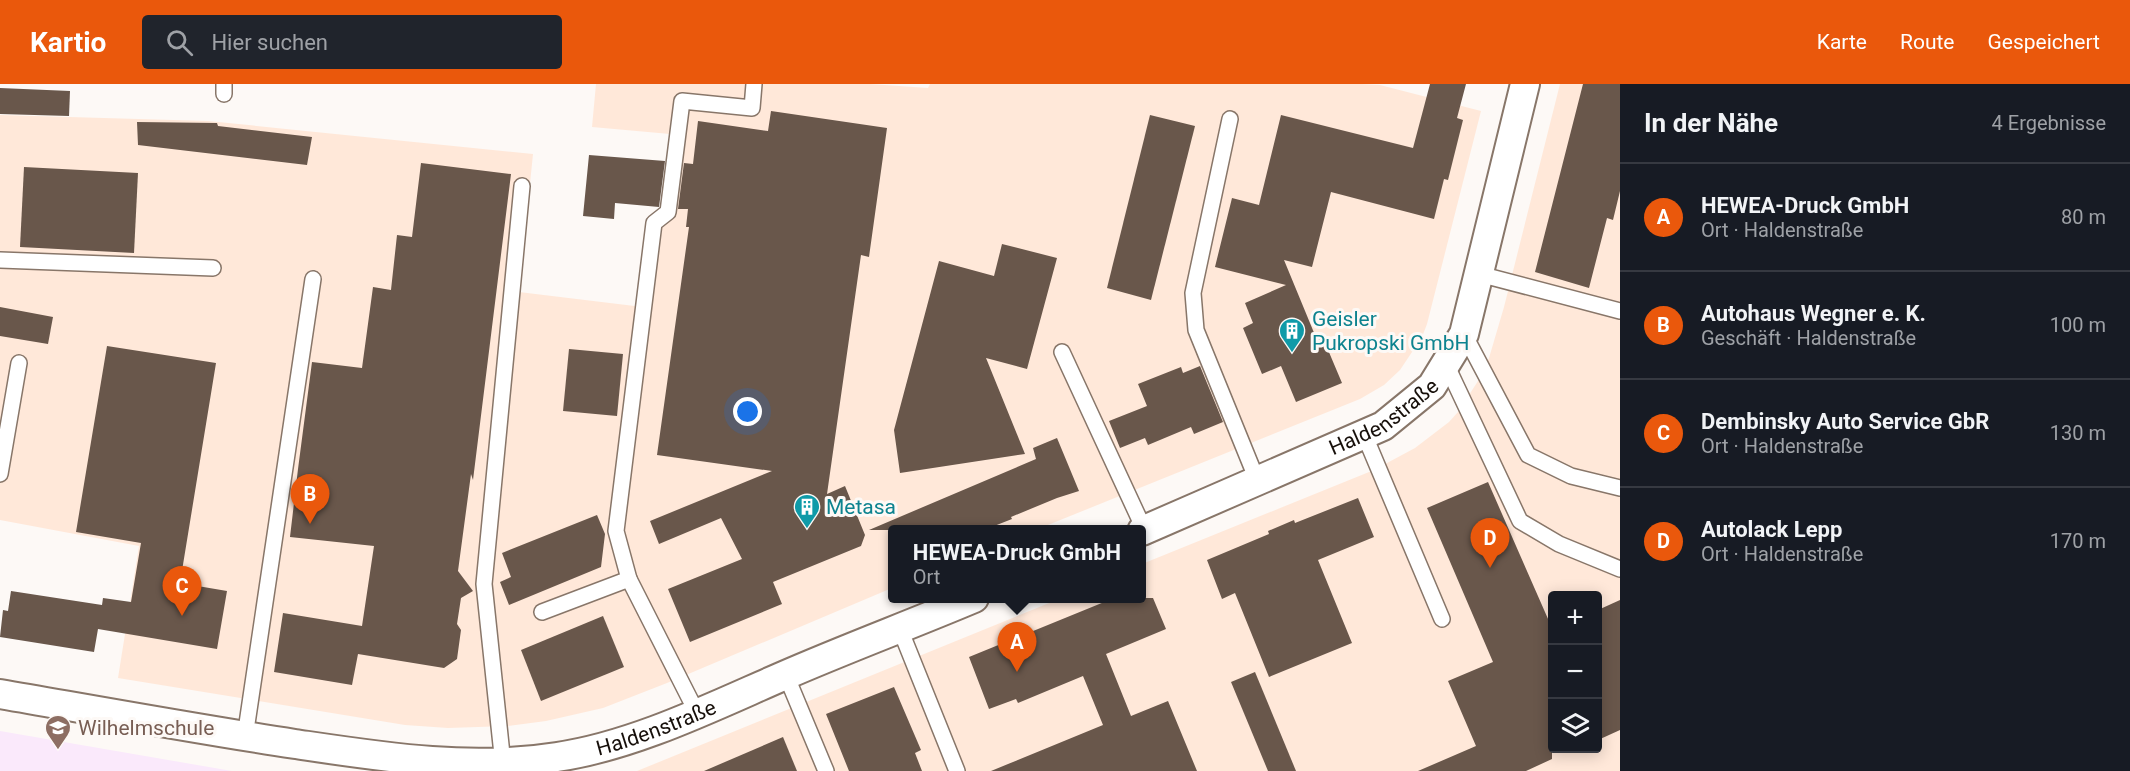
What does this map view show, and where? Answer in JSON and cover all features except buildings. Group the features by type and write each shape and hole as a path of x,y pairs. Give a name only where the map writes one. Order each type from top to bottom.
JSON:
{"street":[{"name":"Haldenstraße","path":"1146,529 1383,426 1432,386 1464,334 1525,84"},
{"name":"Haldenstraße","path":"0,694 245,737 376,764 397,760 509,766 561,764 698,713 962,603"}],"lane":[{"path":"698,713 629,579 616,531 654,223 668,212 682,101 752,108 754,84"},
{"path":"1230,119 1193,293 1196,330 1257,480"},
{"path":"509,766 484,584 522,186"},
{"path":"0,260 213,268"},
{"path":"1479,274 1620,311"},
{"path":"245,737 313,279"},
{"path":"1464,334 1528,455 1571,476 1620,488"},
{"path":"1062,352 1141,525"},
{"path":"0,474 19,363"},
{"path":"1446,364 1520,521 1559,544 1620,568"},
{"path":"1364,434 1442,619"},
{"path":"542,612 629,579"},
{"path":"900,629 957,771"},
{"path":"786,675 826,771"}],"shaded area":[{"path":"596,84 870,84 928,88 930,84 1362,84 1380,85 1481,111 1422,337 1400,370 1384,385 1360,399 1048,525 888,525 888,590 603,708 546,721 508,726 448,728 405,725 118,678 139,546 0,520 0,115 208,121 533,154 519,292 651,308 670,134 592,127"},
{"path":"1560,84 1620,84 1620,771 637,771 1049,603 1146,603 1146,562 1374,470 1415,448 1449,422 1478,381 1489,358 1504,307"},
{"name":"Wilhelmschule","path":"0,731 232,771 0,771"}],"place":[{"name":"Geisler Pukropski GmbH","path":"1292,354"},
{"name":"Autohaus Wegner e. K.","path":"310,524"},
{"name":"Metasa","path":"807,530"},
{"name":"Autolack Lepp","path":"1490,568"},
{"name":"Dembinsky Auto Service GbR","path":"182,616"},
{"name":"HEWEA-Druck GmbH","path":"1017,672"},
{"name":"Wilhelmschule","path":"58,751"}]}
